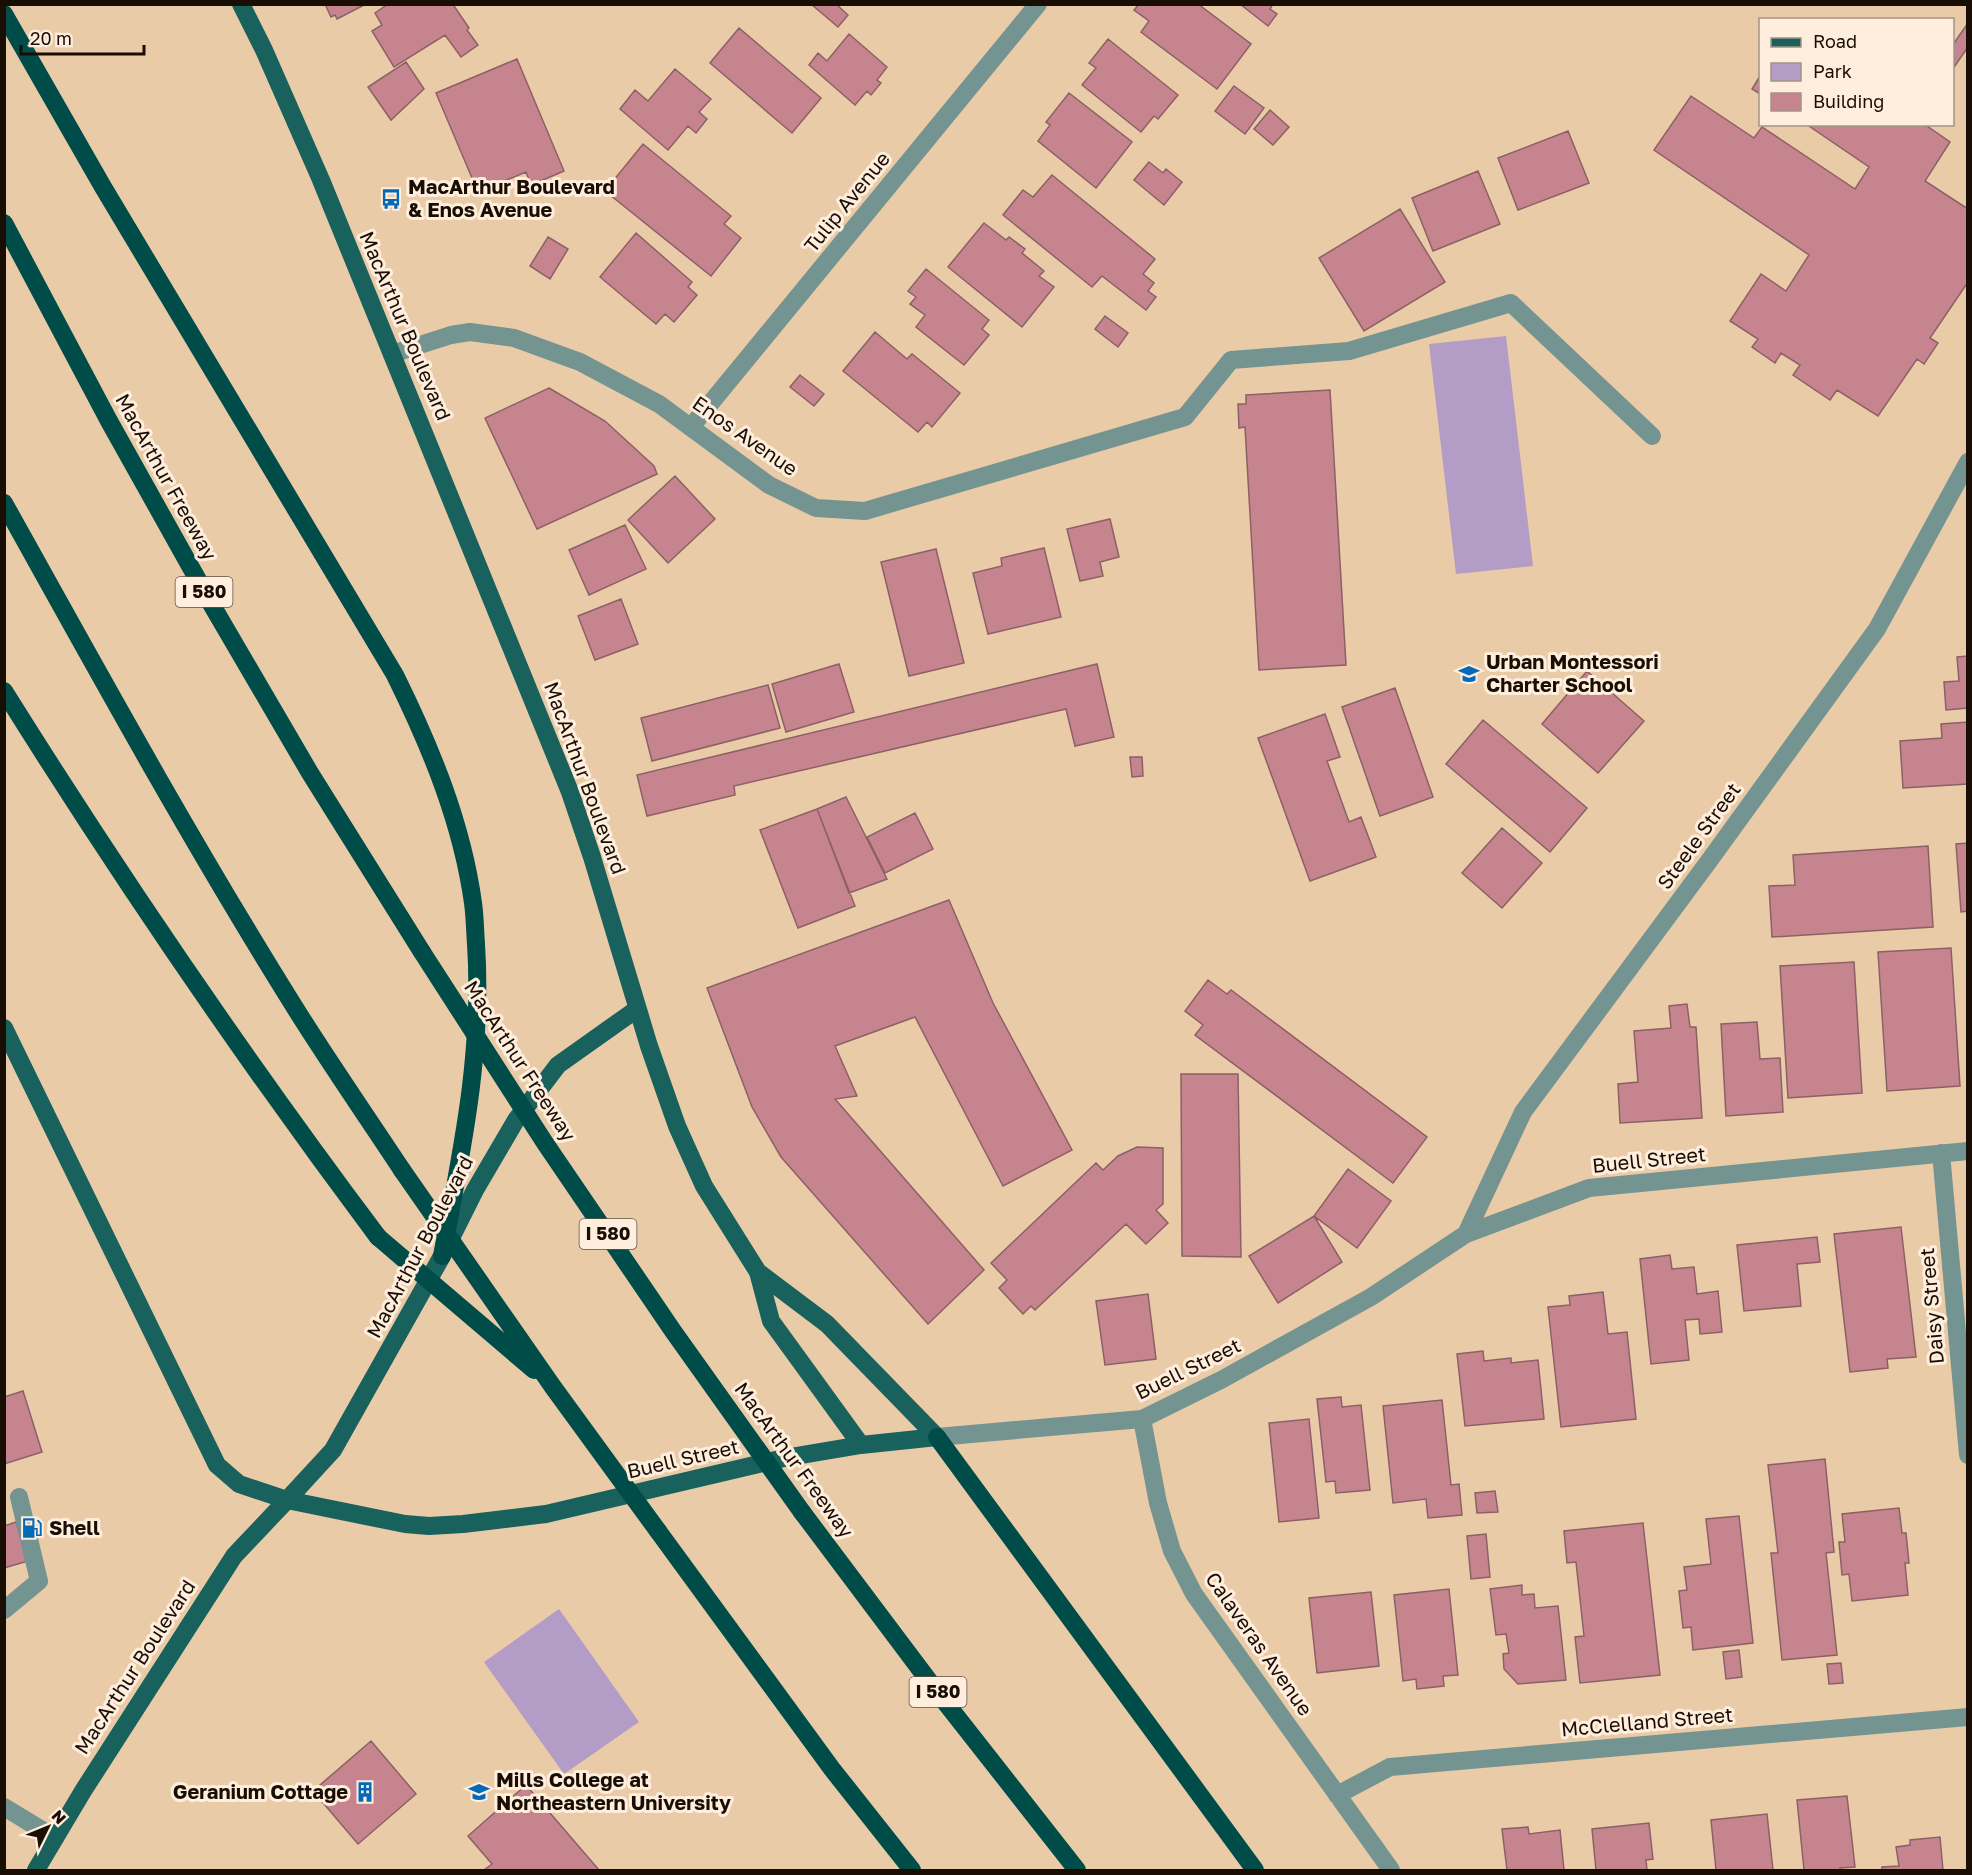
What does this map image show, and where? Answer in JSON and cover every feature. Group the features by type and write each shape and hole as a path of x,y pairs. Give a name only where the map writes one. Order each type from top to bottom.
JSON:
{"highway":[{"path":"4,14 103,187 395,675 441,776 459,835 474,904 478,979 476,1053 467,1126 442,1256"},
{"name":"MacArthur Freeway","path":"4,223 109,421 213,607 310,772 545,1143 673,1331 802,1512 938,1693 1077,1870"},
{"path":"4,503 193,838 297,1011 402,1170 553,1387 658,1532 832,1769 912,1870"},
{"path":"4,692 134,891 285,1112 378,1237 553,1387"},
{"path":"937,1437 1255,1870"}],"main road":[{"name":"MacArthur Boulevard","path":"36,1870 82,1791 234,1556 333,1450 510,1130 558,1065 637,1008 570,792 308,148 241,4"},
{"path":"637,1008 677,1126 704,1186 758,1272 771,1321 861,1445"},
{"path":"4,1028 217,1465 239,1484 287,1500"},
{"path":"758,1272 827,1324 937,1437"},
{"name":"Buell Street","path":"287,1500 405,1524 463,1524 546,1515 784,1458 861,1445 937,1437"}],"street":[{"name":"Tulip Avenue","path":"691,427 1038,4"},
{"name":"Enos Avenue","path":"392,354 451,335 470,332 514,338 580,362 659,404 769,485 816,508 865,511 1185,417 1231,360 1348,351 1511,303 1652,436"},
{"name":"Steele Street","path":"1466,1234 1523,1112 1724,842 1877,629 1968,462"},
{"name":"Buell Street","path":"937,1437 1142,1419 1231,1375 1371,1297 1466,1234 1589,1188 1968,1151"},
{"name":"Daisy Street","path":"1941,1153 1968,1455"},
{"name":"Calaveras Avenue","path":"1142,1419 1158,1503 1172,1551 1194,1594 1391,1870"},
{"path":"4,1610 39,1581 19,1497"},
{"name":"McClelland Street","path":"1338,1796 1390,1767 1968,1717"},
{"path":"4,1807 55,1838"}],"green space":[{"path":"1506,336 1533,566 1456,574 1429,344"},
{"path":"559,1609 639,1722 564,1774 484,1662"}],"building":[{"path":"325,4 366,4 337,19 335,15 331,17"},
{"path":"388,4 457,4 454,6 478,45 461,57 445,35 394,67 372,31 382,25 375,13"},
{"path":"811,4 836,4 848,15 838,27"},
{"path":"1139,4 1198,4 1251,44 1217,89 1141,32 1149,21 1134,10"},
{"path":"1240,4 1273,4 1270,9 1277,14 1268,26"},
{"path":"1968,23 1968,47 1954,67 1954,43"},
{"path":"739,28 821,98 792,133 710,63"},
{"path":"849,34 887,67 877,80 881,83 871,95 867,91 855,105 809,65 818,53 827,61"},
{"path":"1108,39 1178,95 1158,119 1154,116 1141,132 1082,85 1096,68 1089,63"},
{"path":"517,59 564,171 531,185 526,172 478,192 436,93"},
{"path":"406,62 424,89 391,120 368,87"},
{"path":"675,69 711,99 699,112 707,119 696,133 688,126 668,150 620,109 635,90 648,101"},
{"path":"1759,78 1759,93 1752,89"},
{"path":"1234,86 1264,108 1245,134 1215,111"},
{"path":"1069,93 1132,142 1096,188 1038,141 1050,125 1046,122"},
{"path":"1691,96 1754,138 1762,127 1855,189 1869,167 1809,126 1927,126 1950,142 1925,181 1968,209 1968,282 1930,338 1938,343 1924,364 1917,359 1878,416 1837,390 1830,400 1793,375 1800,365 1781,353 1775,363 1752,347 1758,339 1730,321 1761,274 1786,291 1809,255 1654,150"},
{"path":"1270,110 1289,127 1273,145 1254,129"},
{"path":"1568,131 1589,183 1518,210 1498,158"},
{"path":"643,144 731,216 724,224 741,238 711,276 605,191"},
{"path":"1149,162 1163,173 1166,169 1182,182 1164,205 1134,180"},
{"path":"1478,171 1500,224 1433,251 1412,198"},
{"path":"1052,175 1155,259 1143,274 1154,283 1148,291 1156,297 1146,310 1102,276 1092,287 1003,215 1023,190 1033,197"},
{"path":"1400,209 1445,282 1364,331 1319,258"},
{"path":"984,223 1006,240 1009,237 1025,249 1022,253 1044,271 1039,276 1054,287 1022,327 948,267"},
{"path":"636,233 692,282 688,287 697,295 674,322 665,314 656,324 600,277"},
{"path":"548,237 568,249 550,279 530,266"},
{"path":"926,269 989,320 982,329 989,335 964,365 916,327 925,315 910,304 916,297 908,291"},
{"path":"1105,316 1128,333 1118,347 1095,329"},
{"path":"875,332 907,359 912,354 960,393 932,427 927,422 918,432 843,371"},
{"path":"800,375 824,394 814,406 790,387"},
{"path":"549,388 605,421 654,466 657,474 537,529 485,418"},
{"path":"1330,390 1346,665 1259,670 1245,427 1239,428 1238,404 1246,404 1246,395"},
{"path":"675,476 715,519 668,563 628,520"},
{"path":"1110,519 1119,557 1100,562 1103,576 1080,581 1067,529"},
{"path":"625,525 646,569 589,595 569,550"},
{"path":"1044,548 1061,617 988,634 973,573 1002,566 1001,558"},
{"path":"936,549 964,663 909,676 881,562"},
{"path":"621,599 638,644 595,660 578,616"},
{"path":"1968,656 1968,708 1946,710 1944,682 1959,681 1957,657"},
{"path":"839,664 854,712 786,732 772,684"},
{"path":"1097,664 1114,737 1075,746 1066,709 734,786 735,795 647,816 637,775"},
{"path":"1587,671 1644,721 1598,773 1542,724"},
{"path":"768,685 780,728 652,761 641,718"},
{"path":"1395,688 1433,797 1380,816 1342,707"},
{"path":"1325,714 1340,757 1327,761 1349,822 1361,817 1376,857 1310,881 1258,738"},
{"path":"1483,720 1587,808 1550,852 1446,764"},
{"path":"1968,722 1968,784 1903,788 1900,741 1942,738 1941,724"},
{"path":"1130,757 1142,757 1143,776 1132,777"},
{"path":"846,797 887,879 849,893 817,809"},
{"path":"817,809 855,906 798,928 760,830"},
{"path":"915,813 933,849 885,873 867,837"},
{"path":"1502,828 1542,863 1502,908 1462,873"},
{"path":"1968,843 1968,911 1961,912 1956,844"},
{"path":"1928,846 1933,927 1772,937 1769,886 1795,885 1793,855"},
{"path":"949,900 993,1003 1072,1150 1003,1186 915,1017 835,1046 857,1096 835,1099 984,1270 928,1324 781,1157 752,1107 707,988"},
{"path":"1951,948 1960,1086 1887,1091 1878,952"},
{"path":"1854,962 1862,1093 1788,1098 1780,966"},
{"path":"1208,980 1227,994 1231,990 1427,1137 1393,1183 1195,1035 1203,1025 1185,1011"},
{"path":"1687,1004 1690,1027 1696,1027 1702,1118 1620,1123 1618,1084 1638,1082 1634,1031 1671,1028 1669,1006"},
{"path":"1757,1022 1760,1059 1780,1058 1783,1112 1726,1116 1721,1024"},
{"path":"1181,1074 1238,1074 1241,1257 1182,1256"},
{"path":"1137,1147 1163,1148 1163,1204 1156,1210 1168,1223 1146,1244 1126,1224 1035,1310 1031,1306 1023,1314 999,1288 1007,1280 991,1263 1096,1163 1103,1170 1118,1156"},
{"path":"1348,1169 1391,1201 1357,1248 1314,1216"},
{"path":"1314,1216 1342,1262 1278,1303 1249,1256"},
{"path":"1901,1227 1916,1357 1887,1359 1888,1368 1850,1372 1834,1234"},
{"path":"1817,1237 1820,1262 1797,1264 1801,1306 1744,1311 1737,1245"},
{"path":"1670,1255 1672,1269 1694,1267 1697,1294 1718,1291 1722,1332 1700,1334 1699,1319 1685,1320 1689,1360 1651,1364 1640,1259"},
{"path":"1603,1292 1608,1334 1627,1332 1636,1419 1561,1427 1548,1307 1570,1305 1569,1296"},
{"path":"1148,1294 1156,1359 1105,1365 1096,1301"},
{"path":"1483,1351 1484,1361 1511,1358 1511,1363 1538,1360 1544,1419 1465,1426 1457,1354"},
{"path":"23,1391 42,1452 4,1464 4,1397"},
{"path":"1341,1397 1342,1407 1361,1405 1370,1490 1336,1493 1335,1481 1326,1482 1317,1399"},
{"path":"1442,1400 1451,1485 1459,1484 1462,1515 1428,1518 1426,1499 1393,1503 1383,1406"},
{"path":"1309,1419 1319,1518 1279,1522 1269,1423"},
{"path":"1825,1459 1834,1552 1826,1553 1837,1655 1782,1660 1771,1553 1778,1553 1768,1465"},
{"path":"1495,1491 1498,1512 1477,1513 1475,1493"},
{"path":"1899,1508 1902,1533 1906,1533 1909,1563 1905,1563 1908,1595 1852,1601 1849,1574 1842,1575 1839,1542 1845,1542 1842,1514"},
{"path":"1739,1516 1753,1643 1693,1650 1691,1627 1683,1628 1679,1591 1687,1590 1684,1567 1711,1564 1706,1519"},
{"path":"16,1522 28,1561 4,1568 4,1526"},
{"path":"1643,1523 1660,1675 1580,1683 1575,1637 1584,1636 1576,1562 1567,1563 1564,1531"},
{"path":"1486,1534 1490,1577 1471,1579 1467,1536"},
{"path":"1522,1585 1522,1595 1534,1594 1535,1608 1558,1606 1566,1680 1518,1684 1504,1669 1503,1654 1509,1653 1506,1634 1496,1635 1490,1589"},
{"path":"1449,1589 1458,1675 1443,1676 1444,1686 1417,1689 1416,1679 1403,1681 1394,1595"},
{"path":"1371,1592 1379,1666 1317,1673 1309,1598"},
{"path":"1739,1650 1742,1677 1726,1679 1723,1652"},
{"path":"1841,1663 1843,1683 1829,1684 1827,1664"},
{"name":"Geranium Cottage","path":"371,1741 416,1794 358,1844 313,1791"},
{"path":"526,1785 599,1870 484,1870 492,1864 468,1836"},
{"path":"1847,1796 1855,1867 1840,1868 1841,1870 1804,1870 1797,1800"},
{"path":"1767,1814 1773,1870 1716,1870 1711,1820"},
{"path":"1649,1823 1653,1859 1646,1860 1647,1870 1596,1870 1592,1829"},
{"path":"1528,1827 1529,1834 1560,1830 1564,1870 1507,1870 1502,1829"},
{"path":"1940,1837 1943,1870 1882,1870 1882,1867 1899,1866 1896,1847 1910,1845 1910,1840"}],"place":[{"name":"MacArthur Boulevard & Enos Avenue","path":"391,199"},
{"name":"Urban Montessori Charter School","path":"1469,674"},
{"name":"Shell","path":"32,1528"},
{"name":"Geranium Cottage","path":"365,1792"},
{"name":"Mills College at Northeastern University","path":"479,1792"}]}
